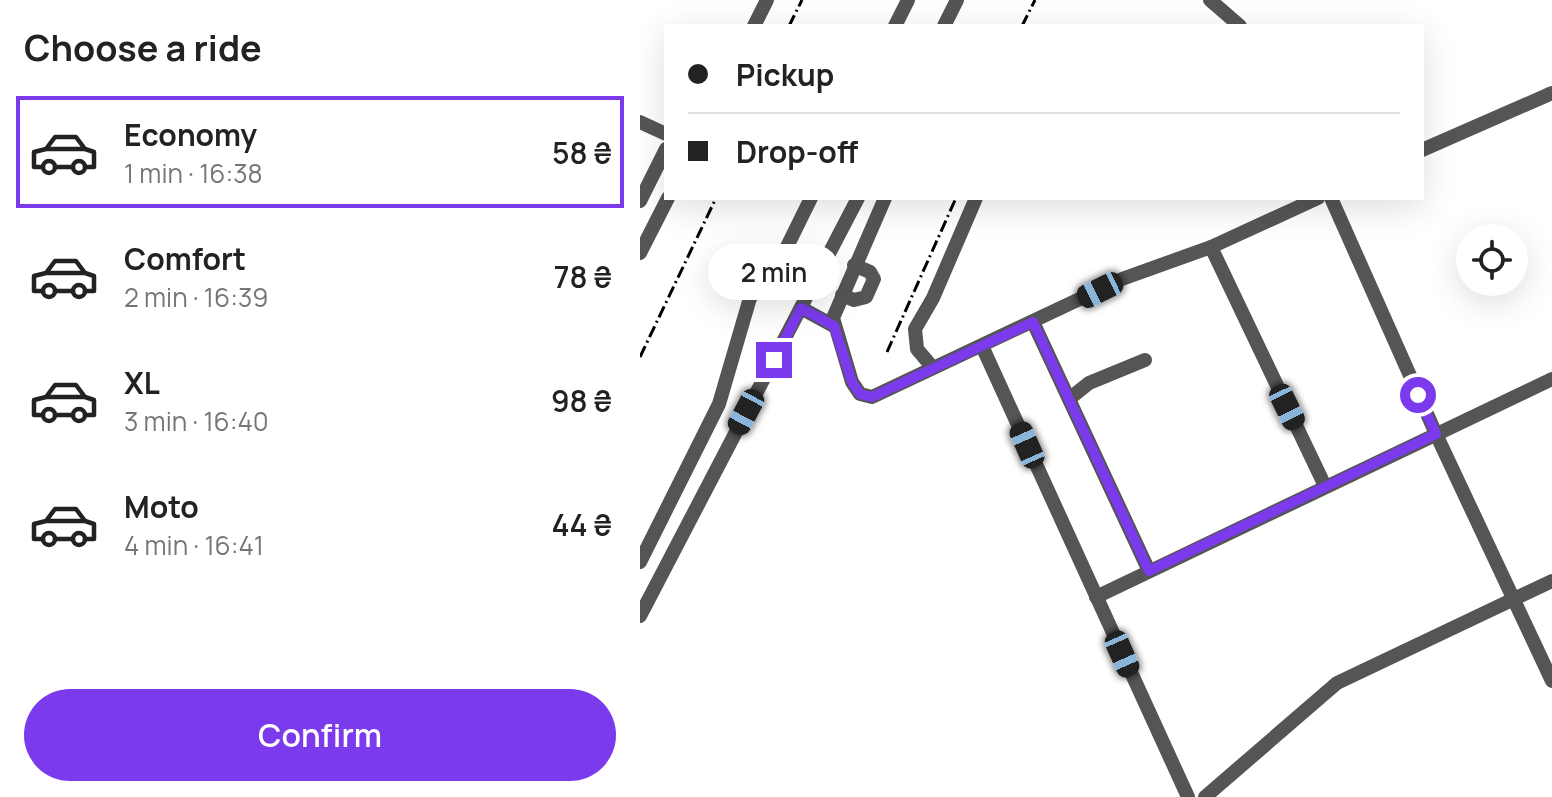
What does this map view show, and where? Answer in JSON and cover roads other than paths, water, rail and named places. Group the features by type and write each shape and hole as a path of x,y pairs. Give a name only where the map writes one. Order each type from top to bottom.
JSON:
{"street":[{"path":"755,24 767,0"},
{"path":"896,24 908,0"},
{"path":"945,24 957,0"},
{"path":"1210,0 1238,24"},
{"path":"1424,149 1552,93"},
{"path":"640,122 664,133"},
{"path":"640,201 664,153"},
{"path":"640,253 667,200"},
{"path":"640,562 719,404 750,298 777,267 810,200"},
{"path":"640,616 857,200"},
{"path":"884,200 833,318 852,382 860,394 872,397 1122,279 1211,247 1314,200"},
{"path":"933,368 917,349 915,329 933,298 975,200"},
{"path":"1332,200 1436,434 1552,681"},
{"path":"1211,247 1325,486"},
{"path":"842,295 854,300 866,297 874,279 870,272 854,265"},
{"path":"801,308 834,326"},
{"path":"1033,322 1149,571"},
{"path":"982,346 1188,797"},
{"path":"1069,399 1089,383 1145,360"},
{"path":"1096,597 1552,379"},
{"path":"1205,797 1337,683 1552,581"}],"railway":[{"path":"790,24 802,0"},
{"path":"1023,24 1035,0"},
{"path":"640,357 715,200"},
{"path":"887,352 955,200"}]}
